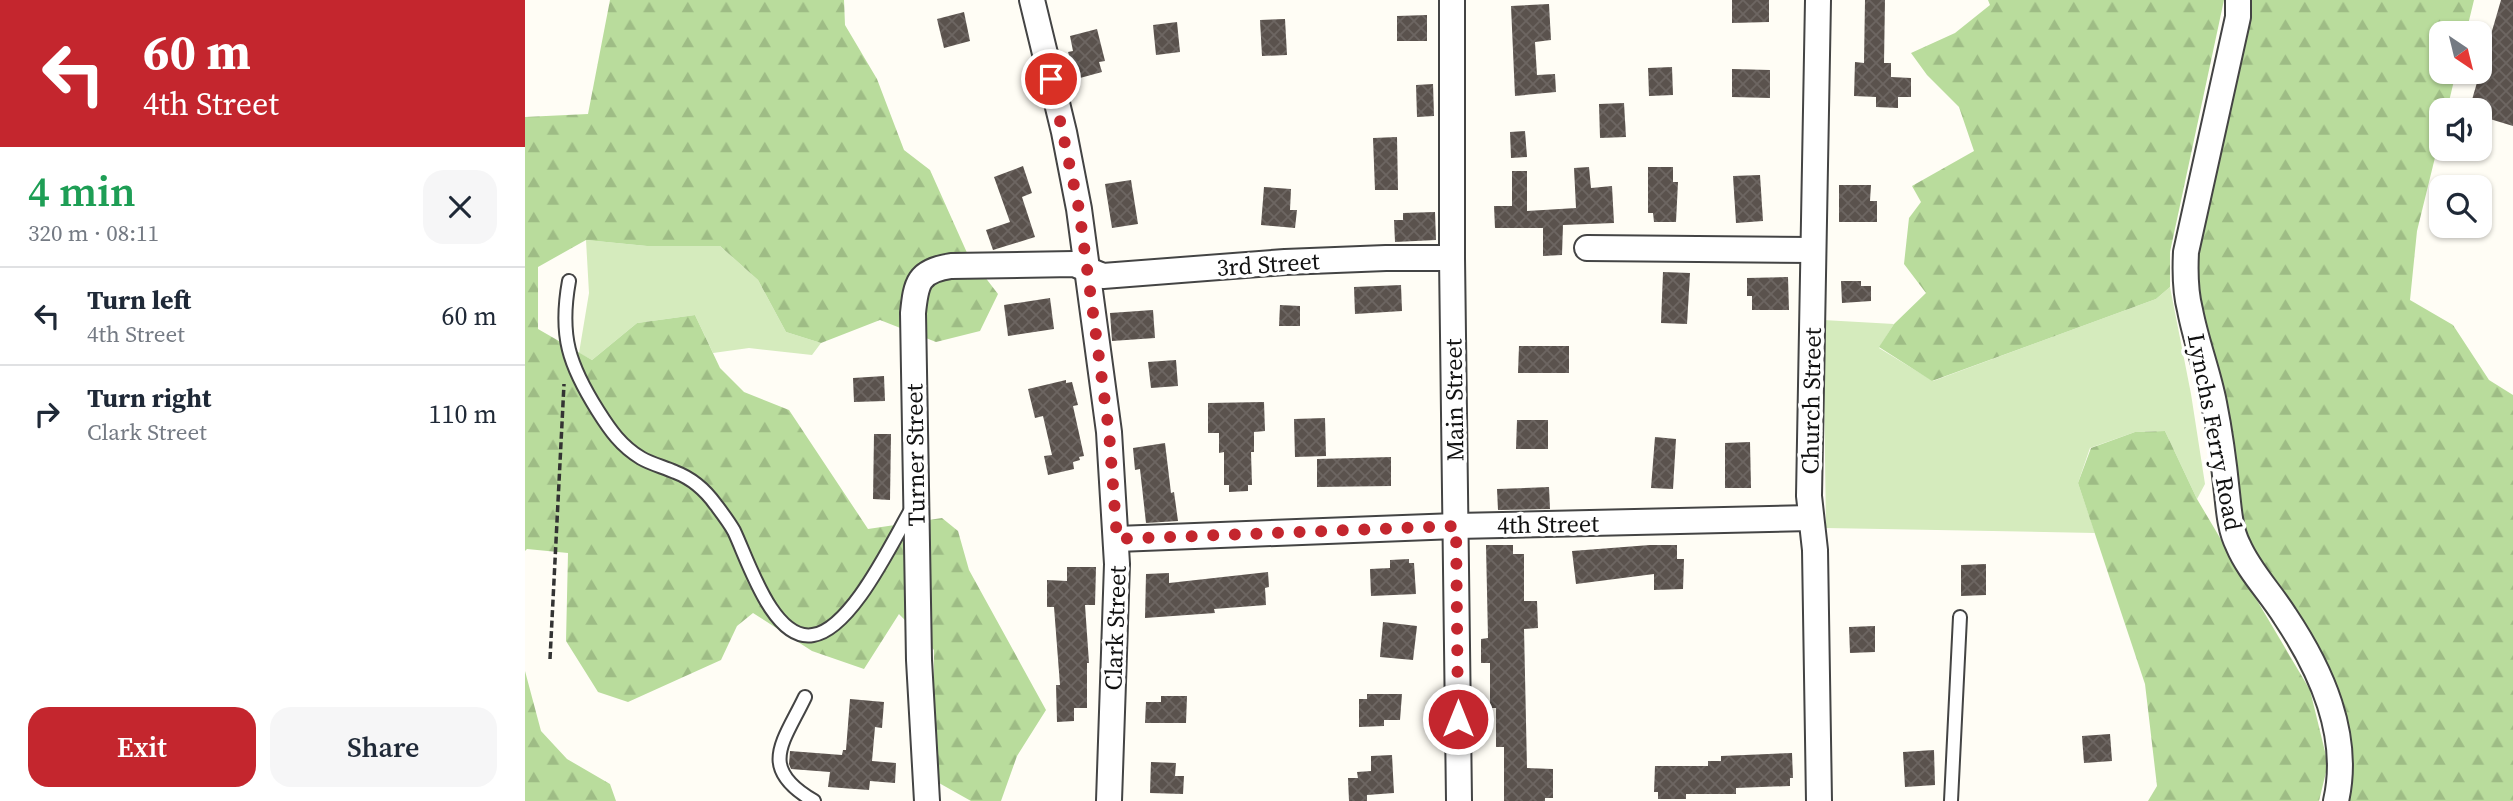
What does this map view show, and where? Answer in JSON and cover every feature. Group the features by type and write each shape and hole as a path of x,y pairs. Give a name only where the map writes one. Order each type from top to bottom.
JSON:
{"street":[{"name":"Clark Street","path":"1032,0 1064,132 1079,209 1109,432 1117,539 1109,801"},
{"name":"Main Street","path":"1452,0 1452,258 1459,801"},
{"name":"Church Street","path":"1818,0 1809,496 1815,550 1819,801"},
{"name":"Lynchs Ferry Road","path":"2238,0 2238,17 2186,252 2185,281 2190,311 2215,405 2233,531 2249,566 2285,614 2308,653 2332,708 2340,767 2336,801"},
{"path":"1587,248 1813,250"},
{"name":"3rd Street","path":"1085,268 1103,276 1285,262 1452,258"},
{"name":"Turner Street","path":"927,801 919,660 913,313 915,289 921,278 934,269 951,266 1074,264 1085,268"},
{"name":"4th Street","path":"1117,539 1456,526 1811,518"}],"lane":[{"path":"569,281 565,299 568,351 578,380 613,434 627,449 643,460 678,473 701,487 714,502 732,528 767,603 782,624 792,631 814,635 842,618 858,600 916,501"},
{"path":"1951,801 1960,617"},
{"path":"805,697 778,759 780,771 787,782 814,801"}],"path":[{"path":"550,659 568,351"}],"green space":[{"path":"610,0 844,0 845,25 877,79 904,150 930,170 968,255 998,294 980,331 936,342 880,320 821,343 786,332 758,280 720,246 647,246 586,240 538,267 538,329 592,360 637,323 695,315 720,368 744,392 789,410 868,529 942,518 958,531 969,570 1046,710 1017,756 1001,801 971,801 939,783 933,718 934,650 899,614 864,669 812,651 753,613 737,626 721,660 628,702 598,692 566,641 568,553 525,551 525,117 588,114"},
{"path":"1988,0 2224,0 2170,252 2170,287 2156,299 1932,381 1879,347 1894,324 1926,293 1904,264 1909,218 1921,202 1912,186 1974,151 1959,107 1927,75 1911,53 1955,33 1990,5"},
{"path":"2247,0 2474,0 2469,21 2429,21 2429,84 2453,84 2450,98 2429,98 2429,161 2434,161 2417,231 2410,300 2453,325 2489,380 2513,395 2513,801 2346,801 2350,767 2245,540 2199,309 2195,253"},
{"path":"586,240 647,246 720,246 758,280 786,332 821,343 812,355 749,348 713,353 695,315 637,323 592,360 579,353 589,293"},
{"path":"2170,287 2205,484 2197,499 2165,431 2135,432 2090,448 2078,483 2095,533 1826,528 1823,320 1894,324 1879,348 1933,381 2156,299"},
{"path":"2165,431 2197,499 2310,690 2328,764 2319,801 2148,801 2157,786 2145,684 2078,483 2091,448 2135,432"},
{"path":"525,671 541,731 567,759 610,784 616,801 525,801"}],"building":[{"path":"1732,0 1769,0 1769,22 1732,23"},
{"path":"1865,0 1885,0 1884,63 1891,63 1891,77 1911,78 1911,97 1898,97 1898,108 1876,107 1876,97 1854,96 1855,62 1864,63"},
{"path":"2501,0 2513,0 2513,126 2492,120 2492,98 2472,98 2477,84 2492,84 2492,31"},
{"path":"1549,4 1551,40 1535,42 1537,75 1555,74 1556,92 1515,96 1511,6"},
{"path":"964,12 970,41 944,48 937,19"},
{"path":"1427,15 1427,41 1397,41 1397,16"},
{"path":"1285,19 1287,55 1262,56 1260,20"},
{"path":"1177,22 1180,52 1156,55 1153,25"},
{"path":"1097,29 1105,61 1099,62 1102,72 1080,78 1078,68 1073,69 1068,52 1073,51 1070,36"},
{"path":"1672,67 1673,95 1649,96 1648,68"},
{"path":"1732,69 1770,70 1770,98 1732,97"},
{"path":"1433,84 1434,116 1417,117 1416,85"},
{"path":"1624,103 1626,137 1600,138 1599,104"},
{"path":"1525,131 1527,157 1511,158 1510,132"},
{"path":"1397,137 1398,190 1375,190 1373,138"},
{"path":"1023,166 1032,193 1022,197 1035,237 993,250 986,230 1010,222 994,177"},
{"path":"1589,167 1591,188 1612,186 1614,223 1563,225 1562,255 1543,256 1543,228 1495,228 1494,206 1512,206 1512,171 1527,171 1527,211 1576,208 1574,168"},
{"path":"1648,167 1673,167 1673,182 1678,182 1676,222 1654,222 1653,213 1648,213"},
{"path":"1760,175 1763,221 1736,223 1733,176"},
{"path":"1131,180 1138,224 1112,228 1105,184"},
{"path":"1839,185 1871,185 1870,201 1877,201 1877,222 1839,222"},
{"path":"1264,187 1291,189 1290,210 1297,210 1295,228 1261,225"},
{"path":"1435,212 1436,240 1395,242 1394,220 1403,220 1403,213"},
{"path":"1663,272 1690,273 1687,324 1661,323"},
{"path":"1788,277 1789,310 1752,310 1752,296 1747,296 1747,278"},
{"path":"1841,281 1861,281 1861,286 1871,286 1871,301 1842,303"},
{"path":"1401,285 1402,311 1355,314 1354,287"},
{"path":"1050,298 1054,329 1008,336 1004,305"},
{"path":"1280,305 1300,306 1300,326 1279,326"},
{"path":"1153,310 1155,338 1112,341 1110,313"},
{"path":"1519,346 1569,346 1569,373 1518,373"},
{"path":"1176,360 1178,386 1151,388 1148,362"},
{"path":"884,376 885,401 854,402 853,378"},
{"path":"1066,380 1066,383 1072,382 1078,405 1073,406 1084,456 1073,462 1074,469 1048,475 1044,456 1052,455 1043,416 1035,418 1028,389"},
{"path":"1264,402 1265,431 1254,432 1254,452 1251,452 1252,485 1248,485 1248,491 1229,492 1229,485 1224,485 1224,452 1219,453 1219,433 1208,433 1208,403"},
{"path":"1325,418 1326,456 1295,457 1294,419"},
{"path":"1517,420 1548,420 1548,449 1516,449"},
{"path":"874,434 891,434 890,500 873,499"},
{"path":"1655,437 1676,439 1673,489 1651,488"},
{"path":"1750,442 1751,488 1725,488 1725,443"},
{"path":"1165,443 1171,493 1174,492 1178,521 1146,523 1140,469 1135,470 1133,448"},
{"path":"1391,457 1391,486 1317,487 1317,459"},
{"path":"1549,487 1550,509 1498,510 1497,489"},
{"path":"1486,545 1513,545 1513,554 1524,554 1524,601 1537,601 1538,628 1524,629 1527,768 1553,769 1553,798 1545,798 1545,801 1504,801 1504,747 1496,747 1496,708 1490,708 1490,663 1481,663 1481,639 1488,638"},
{"path":"1677,545 1677,559 1684,559 1683,589 1654,590 1654,574 1576,584 1572,551"},
{"path":"1409,559 1409,563 1414,563 1416,594 1371,596 1370,569 1390,568 1390,560"},
{"path":"1986,564 1986,595 1961,596 1961,565"},
{"path":"1067,567 1096,567 1095,605 1085,605 1089,663 1087,708 1074,708 1074,721 1057,722 1056,685 1060,685 1054,607 1047,607 1047,580 1067,581"},
{"path":"1268,572 1266,605 1214,609 1215,613 1145,618 1146,574 1169,573 1169,583"},
{"path":"1383,622 1417,626 1413,660 1380,657"},
{"path":"1875,626 1875,652 1850,653 1849,627"},
{"path":"1367,694 1402,694 1400,720 1384,720 1384,726 1359,727 1359,699 1367,699"},
{"path":"1161,696 1187,696 1186,723 1145,723 1146,702 1161,702"},
{"path":"850,699 884,702 882,728 875,727 872,761 896,763 895,783 870,781 869,790 828,787 830,772 791,769 790,751 842,755 843,750 846,750"},
{"path":"2110,734 2112,761 2084,763 2082,736"},
{"path":"1934,750 1935,785 1905,787 1903,752"},
{"path":"1792,753 1793,778 1790,778 1790,786 1736,788 1736,794 1686,794 1686,799 1658,799 1658,792 1654,792 1655,766 1708,766 1708,761 1721,761 1721,756"},
{"path":"1392,755 1394,793 1367,795 1367,801 1349,801 1348,778 1358,778 1357,772 1371,771 1371,756"},
{"path":"1151,762 1176,763 1175,776 1184,776 1183,794 1150,793"}],"route":[{"path":"1051,79 1079,209 1109,432 1117,539 1456,526 1458,719"}]}
